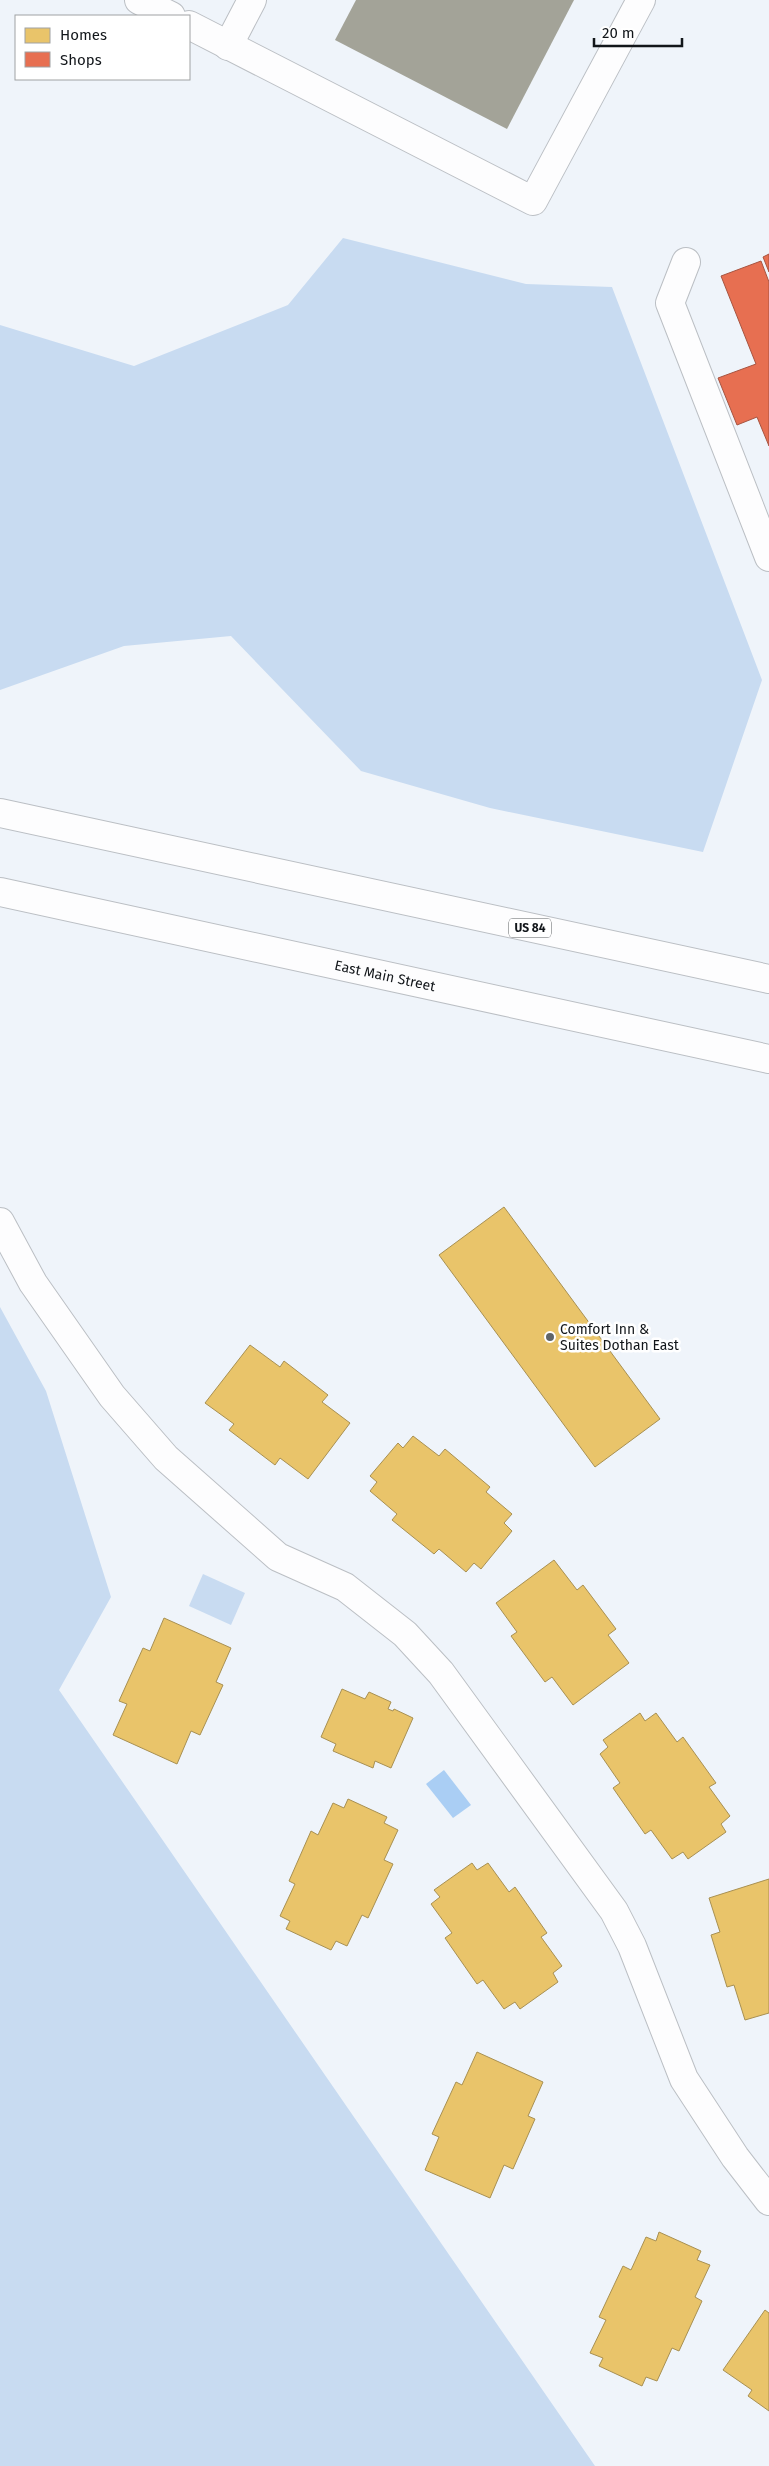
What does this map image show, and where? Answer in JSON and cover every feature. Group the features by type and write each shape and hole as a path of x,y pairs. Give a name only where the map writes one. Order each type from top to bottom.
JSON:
{"main road":[{"path":"139,0 169,15"},
{"path":"228,46 252,0"},
{"path":"190,27 533,201 640,0"},
{"path":"686,262 670,303 769,557"},
{"name":"US 84","path":"0,813 769,979"},
{"name":"East Main Street","path":"0,892 769,1059"},
{"path":"0,1222 38,1291 112,1396 166,1458 278,1557 345,1588 405,1634 442,1673 614,1911 632,1946 684,2079 735,2157 769,2201"}],"shaded area":[{"path":"343,238 526,284 612,287 762,680 703,852 490,808 361,771 231,636 124,646 0,690 0,325 134,366 288,305"},
{"path":"0,1307 46,1391 111,1597 59,1690 595,2466 0,2466"},
{"path":"203,1574 245,1593 231,1625 189,1606"}],"water":[{"path":"444,1770 471,1805 453,1818 426,1784"}],"building: Homes":[{"name":"Comfort Inn & Suites Dothan East","path":"504,1207 660,1419 595,1467 439,1255"},
{"path":"250,1345 280,1367 284,1361 328,1395 322,1402 350,1423 308,1479 280,1458 275,1465 229,1430 234,1424 205,1403"},
{"path":"413,1436 439,1456 445,1449 490,1487 486,1492 512,1514 504,1523 512,1531 481,1569 474,1563 466,1572 439,1549 434,1554 392,1520 397,1514 370,1491 377,1482 370,1476 398,1443 403,1448"},
{"path":"554,1560 577,1590 583,1585 616,1629 608,1635 629,1663 573,1705 552,1677 545,1682 511,1636 517,1632 496,1603"},
{"path":"164,1618 231,1648 216,1682 223,1685 200,1735 191,1731 177,1764 113,1735 127,1704 119,1701 143,1648 150,1651"},
{"path":"342,1689 365,1699 369,1692 391,1702 388,1709 393,1711 394,1709 413,1718 391,1768 375,1761 373,1768 333,1751 336,1744 321,1737"},
{"path":"640,1713 645,1721 656,1713 677,1742 683,1737 716,1783 709,1787 730,1816 721,1824 726,1832 688,1859 683,1852 672,1859 651,1830 645,1834 613,1788 620,1783 600,1754 608,1747 603,1740"},
{"path":"348,1799 387,1817 384,1823 398,1830 384,1860 393,1864 368,1918 362,1915 347,1946 336,1941 331,1950 286,1929 290,1921 280,1916 295,1884 289,1881 311,1831 318,1835 333,1803 344,1808"},
{"path":"472,1863 477,1870 488,1863 509,1892 515,1887 547,1933 541,1937 562,1966 553,1973 558,1982 520,2009 515,2002 504,2009 483,1980 477,1984 445,1938 452,1933 431,1904 440,1897 434,1890"},
{"path":"769,1879 769,2013 745,2020 734,1985 727,1987 711,1935 720,1932 709,1898"},
{"path":"477,2052 543,2082 528,2116 535,2119 513,2169 504,2165 490,2198 425,2170 439,2137 432,2134 456,2082 462,2085"},
{"path":"659,2232 701,2251 697,2260 710,2265 695,2297 702,2301 679,2351 672,2348 657,2381 646,2377 642,2386 599,2366 603,2358 590,2353 606,2320 599,2317 623,2266 631,2270 646,2237 656,2241"},
{"path":"765,2310 769,2313 769,2411 748,2396 752,2390 723,2370"}],"building: Shops":[{"path":"769,254 769,272 763,257"},
{"path":"761,261 769,282 769,446 757,417 737,425 718,378 756,364 721,276"}],"building: Other":[{"path":"356,0 574,0 507,129 335,40"}],"place":[{"name":"Comfort Inn & Suites Dothan East","path":"550,1337"}]}
